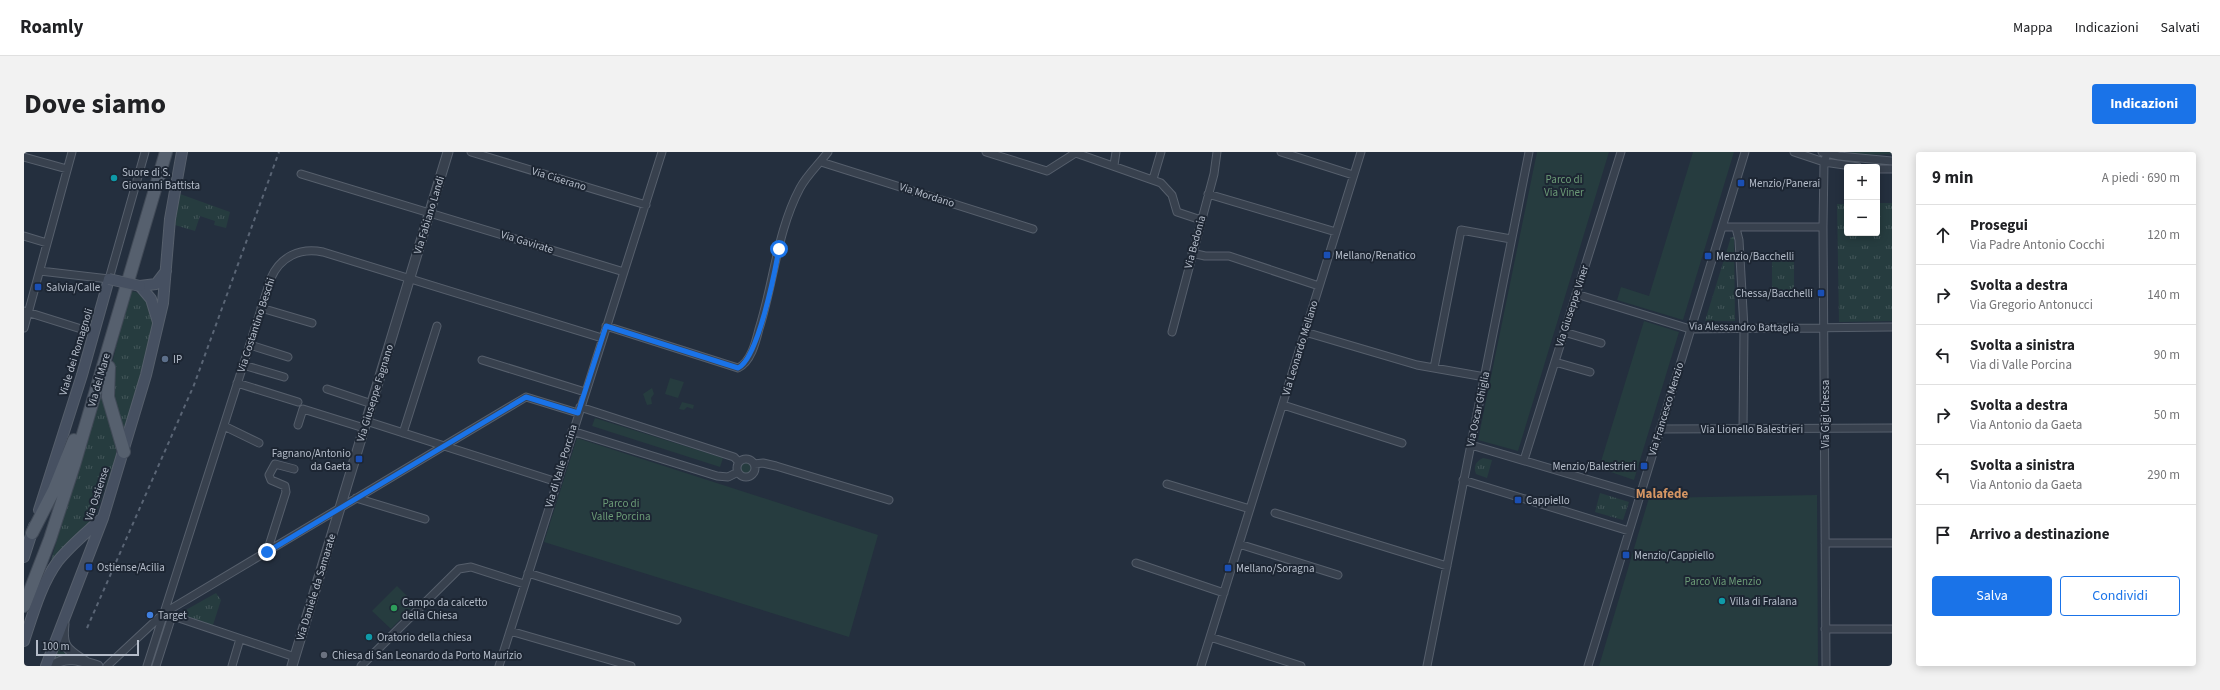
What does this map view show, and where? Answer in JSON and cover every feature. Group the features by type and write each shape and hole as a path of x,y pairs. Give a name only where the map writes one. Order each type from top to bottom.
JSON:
{"main road":[{"name":"Via del Mare","path":"24,606 54,526 94,398 166,152"},
{"name":"Via Ostiense","path":"46,666 103,518 124,452 159,326 164,303 170,219 182,152"},
{"path":"109,279 140,286 156,284 166,271"},
{"name":"Viale dei Romagnoli","path":"24,557 26,546 32,533 94,333 109,279"},
{"name":"Via Ostiense","path":"140,286 153,302 159,326"},
{"path":"117,317 108,387 109,400 124,452"},
{"path":"32,533 94,398"},
{"path":"24,641 42,590 51,571 66,553 103,518"}],"street":[{"path":"24,328 26,312 40,271 72,152"},
{"name":"Viale dei Romagnoli","path":"109,279 145,152"},
{"name":"Via Fabiano Landi","path":"410,278 448,152"},
{"name":"Via Ciserano","path":"471,152 646,205"},
{"name":"Via di Valle Porcina","path":"498,666 662,152"},
{"path":"606,326 738,368 743,366 755,342 765,310 790,209 801,187 828,152"},
{"path":"986,152 1047,171 1076,152 1161,183 1172,194 1177,212 1201,220"},
{"path":"1114,165 1116,152"},
{"path":"1153,179 1161,152"},
{"name":"Via Bedonia","path":"1172,332 1208,194 1217,152"},
{"path":"1281,152 1353,175"},
{"name":"Via Leonardo Mellano","path":"1201,666 1361,152"},
{"name":"Via Oscar Ghiglia","path":"1427,666 1529,152"},
{"name":"Via Giuseppe Viner","path":"1524,460 1621,152"},
{"name":"Via Francesco Menzio","path":"1588,666 1745,152"},
{"path":"1794,152 1824,162 1844,165"},
{"path":"1824,162 1825,153 1892,161"},
{"path":"24,157 67,169"},
{"name":"Via Mordano","path":"821,162 1033,229"},
{"name":"Via Gigi Chessa","path":"1824,162 1823,227 1826,328 1826,666"},
{"path":"1880,169 1892,168"},
{"name":"Via Gavirate","path":"301,174 624,272"},
{"path":"1208,194 1336,232"},
{"path":"1722,226 1736,228 1823,227"},
{"path":"1736,228 1739,240 1744,328 1742,429"},
{"path":"1434,368 1461,230 1511,239"},
{"path":"24,236 47,243"},
{"name":"Via Costantino Beschi","path":"147,666 271,278 277,267 288,257 303,251 323,252 602,338"},
{"path":"1192,253 1205,256 1229,256 1319,286"},
{"path":"40,271 109,279"},
{"name":"Via Giuseppe Fagnano","path":"340,508 410,278"},
{"name":"Via Alessandro Battaglia","path":"1576,294 1690,329 1892,327"},
{"path":"261,308 312,323"},
{"path":"26,312 94,333"},
{"path":"404,433 437,326"},
{"path":"1305,332 1417,364 1485,377"},
{"path":"1564,332 1601,343"},
{"path":"250,345 288,357"},
{"path":"482,360 585,392"},
{"path":"1555,362 1590,372"},
{"path":"243,365 284,377"},
{"path":"237,383 298,402"},
{"path":"327,389 372,404"},
{"path":"107,666 164,613 526,397 579,410 734,457 739,462"},
{"path":"1282,405 1402,443"},
{"path":"298,425 303,409 365,425 404,433 557,482"},
{"path":"224,426 259,443"},
{"name":"Via Lionello Balestrieri","path":"1660,429 1892,428"},
{"path":"572,431 717,476 728,477 738,472"},
{"path":"1471,445 1640,495"},
{"path":"739,462 748,459 754,464 764,463 776,466 889,500"},
{"path":"738,472 739,462"},
{"path":"267,552 286,492 285,486 271,480 269,475 275,464 294,469"},
{"path":"738,472 743,476 750,476 754,471 754,464"},
{"path":"1463,480 1629,531"},
{"path":"1167,484 1250,509"},
{"path":"356,498 425,519"},
{"name":"Via Daniele da Samarate","path":"294,662 340,508"},
{"path":"1275,512 1447,566"},
{"path":"1825,543 1892,543"},
{"path":"1239,544 1338,575"},
{"path":"1136,563 1224,593"},
{"path":"360,666 459,569 471,568 524,584"},
{"path":"528,573 677,620"},
{"path":"164,613 240,639 294,662"},
{"path":"156,666 172,616"},
{"path":"65,618 63,642 70,651 86,662"},
{"path":"1825,629 1892,629"},
{"path":"510,631 631,666"},
{"path":"1210,637 1301,666"},
{"path":"232,666 240,639"},
{"path":"54,666 64,660 86,662 98,666"}],"green space":[{"name":"Parco di Via Viner","path":"1537,152 1609,152 1518,451 1478,440"},
{"path":"1693,152 1734,152 1683,320 1617,300 1621,287 1649,296"},
{"path":"1848,152 1892,152 1892,154 1865,155"},
{"path":"180,194 230,212 226,228 214,225 215,221 200,216 195,231 175,225"},
{"path":"1880,203 1892,203 1892,321 1839,322 1837,204 1844,204 1844,236 1880,236"},
{"path":"1731,237 1734,237 1735,321 1705,321"},
{"path":"1772,260 1794,260 1794,295 1772,296"},
{"path":"130,291 136,292 149,302 153,319 149,341 124,438 110,393 112,364"},
{"path":"1644,321 1679,332 1634,480 1599,468"},
{"path":"670,378 684,382 678,398 665,394"},
{"path":"102,388 103,402 116,440 116,457 95,517 49,567"},
{"path":"652,388 654,394 651,398 652,404 647,405 643,394"},
{"path":"682,402 694,405 693,409 687,407 684,410 679,409"},
{"path":"595,418 723,458 720,467 592,426"},
{"name":"Parco di Valle Porcina","path":"577,438 878,535 849,637 544,542"},
{"path":"1483,458 1492,460 1487,478 1476,474 1475,471 1476,464"},
{"path":"744,463 748,463 750,464 750,472 744,473 741,470 741,466"},
{"path":"1600,493 1629,502 1623,520 1595,512"},
{"name":"Parco Via Menzio","path":"1817,495 1818,666 1599,666 1649,498"},
{"name":"Campo da calcetto della Chiesa","path":"397,586 415,604 391,629 372,611"},
{"path":"216,593 221,600 213,625 188,620 184,611"},
{"path":"60,643 76,657 66,655 52,660"}],"railway":[{"path":"87,628 194,385 279,152"}],"place":[{"name":"Suore di S. Giovanni Battista","path":"114,178"},
{"name":"Menzio/Panerai","path":"1741,183"},
{"name":"Mellano/Renatico","path":"1327,255"},
{"name":"Menzio/Bacchelli","path":"1708,256"},
{"name":"Salvia/Calle","path":"38,287"},
{"name":"Chessa/Bacchelli","path":"1821,293"},
{"name":"IP","path":"165,359"},
{"name":"Fagnano/Antonio da Gaeta","path":"359,459"},
{"name":"Menzio/Balestrieri","path":"1644,466"},
{"name":"Cappiello","path":"1518,500"},
{"name":"Menzio/Cappiello","path":"1626,555"},
{"name":"Ostiense/Acilia","path":"89,567"},
{"name":"Mellano/Soragna","path":"1228,568"},
{"name":"Villa di Fralana","path":"1722,601"},
{"name":"Campo da calcetto della Chiesa","path":"394,608"},
{"name":"Target","path":"150,615"},
{"name":"Oratorio della chiesa","path":"369,637"},
{"name":"Chiesa di San Leonardo da Porto Maurizio","path":"324,655"}],"district":[{"name":"Malafede","path":"1662,494"}],"route":[{"path":"267,552 526,397 578,413 606,326 738,368 743,366 755,342 765,310 774,278 779,249"}]}
